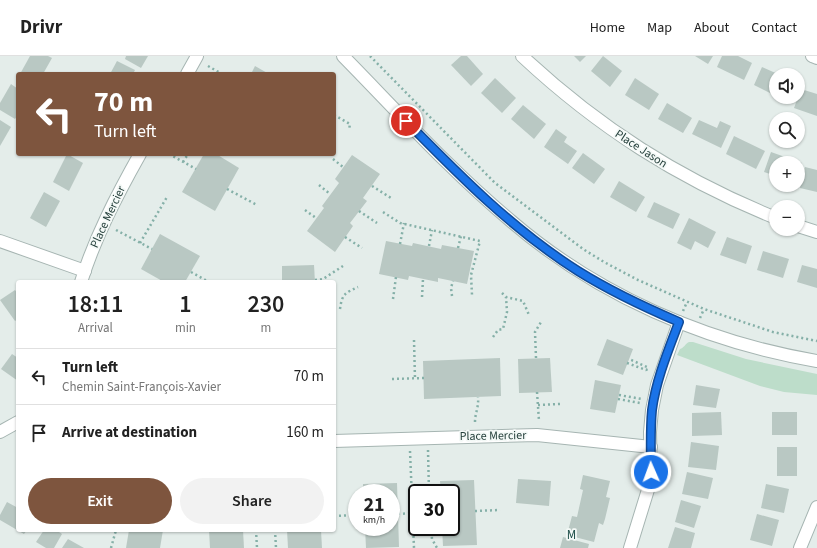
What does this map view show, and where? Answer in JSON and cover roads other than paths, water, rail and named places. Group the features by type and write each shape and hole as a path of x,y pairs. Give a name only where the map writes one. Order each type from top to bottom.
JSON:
{"street":[{"path":"188,72 197,56"},
{"path":"343,56 483,197 529,236 568,264 634,301 704,332 743,345 817,361"},
{"name":"Place Jason","path":"522,56 578,104 639,148 711,190 769,215"},
{"path":"812,56 817,58"},
{"name":"Place Mercier","path":"83,277 105,220 139,156"},
{"path":"805,228 817,232"},
{"path":"0,241 83,277"},
{"path":"630,548 650,487 651,423 657,386 679,322"},
{"path":"0,432 16,423"},
{"name":"Place Mercier","path":"336,441 537,435 578,438 633,446 651,447"},
{"path":"800,548 817,507"}],"district":[{"name":"M","path":"572,535"}]}
